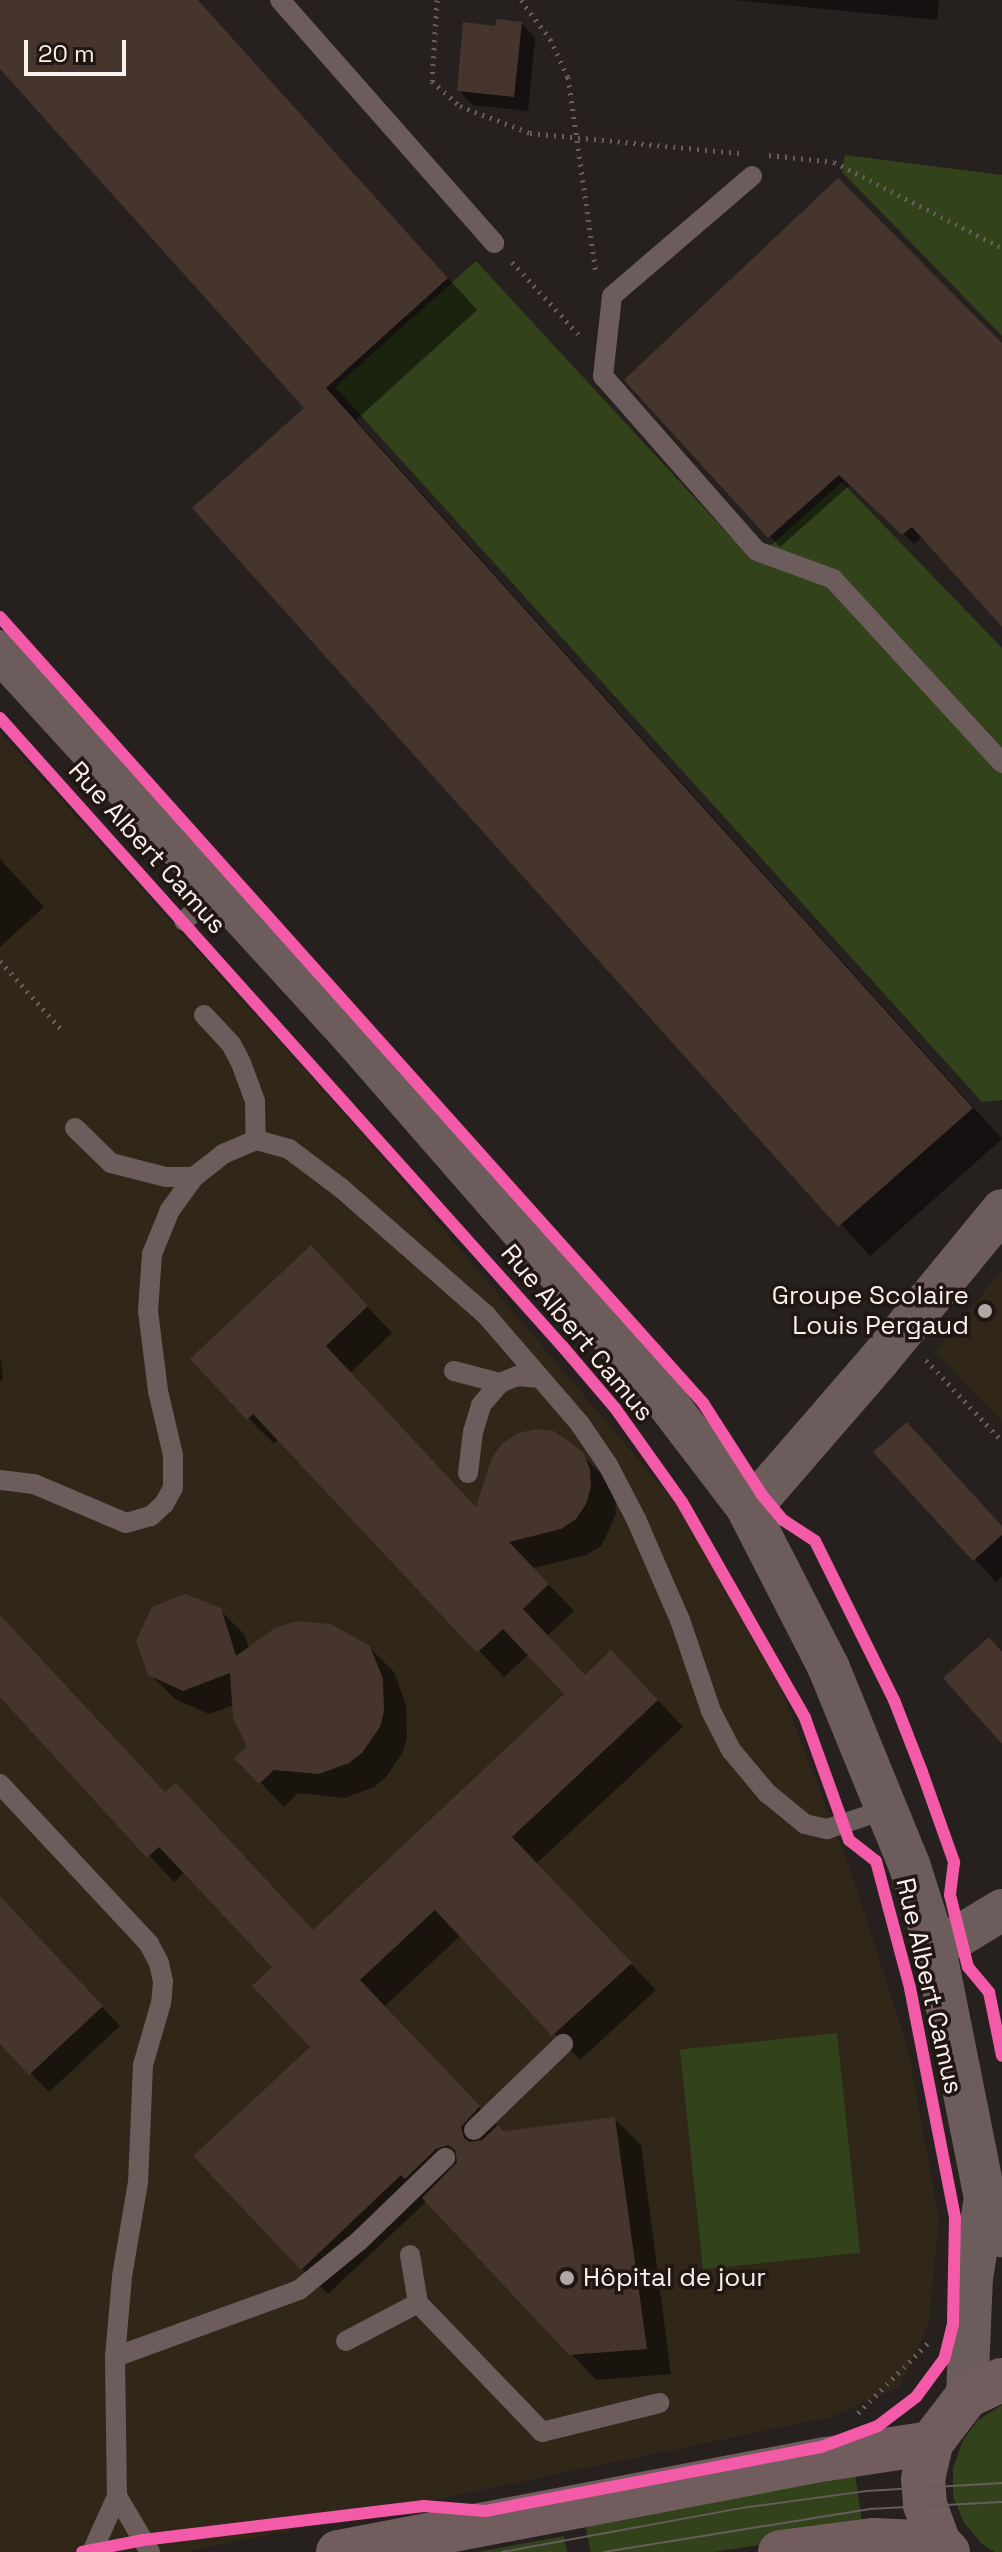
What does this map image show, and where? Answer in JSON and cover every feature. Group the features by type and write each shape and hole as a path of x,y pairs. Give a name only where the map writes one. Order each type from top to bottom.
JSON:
{"main road":[{"path":"944,2547 925,2505 923,2479 931,2443 984,2388"},
{"path":"338,2552 827,2459 931,2443"},
{"path":"780,2552 874,2540 944,2547"}],"street":[{"name":"Rue Albert Camus","path":"0,651 218,890 558,1272 668,1404 746,1506 828,1666 887,1809 934,1943 985,2198 1002,2236"},
{"path":"746,1506 762,1495 1002,1210"},
{"path":"934,1943 959,1936 1000,1915"},
{"name":"Rue Albert Camus","path":"984,2388 972,2278 985,2198"}],"lane":[{"path":"280,0 494,243"},
{"path":"752,176 612,296 603,376 757,551 833,579 1002,763"},
{"path":"184,921 218,890"},
{"path":"204,1015 231,1044 241,1063 255,1101 256,1140"},
{"path":"75,1128 111,1163 166,1177 194,1177"},
{"path":"0,1480 34,1484 126,1523 151,1516 164,1504 173,1488 173,1455 158,1391 148,1311 152,1254 170,1210 194,1177 223,1154 256,1140 289,1149 341,1188 486,1315 580,1424 615,1478 680,1620 711,1711 731,1750 767,1793 805,1824 827,1829 887,1809"},
{"path":"454,1371 500,1383"},
{"path":"468,1473 477,1415 500,1383 517,1376 539,1378"},
{"path":"0,1784 149,1944 159,1963 163,1982 161,2003 143,2065 138,2182 122,2277 115,2357 117,2496 92,2552"},
{"path":"474,2130 563,2044"},
{"path":"115,2357 299,2290 359,2241 445,2158"},
{"path":"410,2255 418,2303 542,2432 659,2403"},
{"path":"346,2341 418,2303"},
{"path":"117,2496 150,2552"}],"path":[{"path":"437,0 432,81 460,106 530,133 744,153"},
{"path":"521,0 550,39 568,77 579,137 597,285"},
{"path":"759,154 834,162 1002,248"},
{"path":"494,243 586,342 590,327"},
{"path":"0,961 61,1029"},
{"path":"901,1333 1002,1441"},
{"path":"856,2424 855,2416 942,2332"}],"shaded area":[{"path":"0,732 358,1129 677,1505 778,1681 853,1877 908,2049 939,2218 929,2324 900,2386 831,2417 185,2552 0,2552"},
{"name":"Groupe Scolaire Louis Pergaud","path":"1002,1270 1002,1422 935,1352"}],"green space":[{"path":"845,155 1002,175 1002,336 842,172"},
{"path":"476,261 753,561 842,482 1002,648 1002,1100 982,1102 335,387"},
{"path":"837,2033 860,2253 703,2269 680,2050"},
{"path":"1002,2405 1002,2552 995,2552 982,2544 964,2523 953,2496 953,2468 963,2440 978,2420"},
{"path":"855,2473 863,2529 714,2552 591,2552 583,2516"},
{"path":"564,2536 567,2552 477,2552"}],"building":[{"path":"0,0 198,0 448,278 326,388 973,1108 838,1227 192,508 304,408 0,69"},
{"path":"496,19 522,22 514,97 457,91 463,22 495,26"},
{"path":"838,178 1002,343 1002,627 912,527 902,535 839,475 768,538 624,380"},
{"path":"311,1245 368,1306 326,1346 476,1507 492,1457 503,1443 518,1433 536,1429 554,1431 583,1452 590,1469 591,1487 586,1504 576,1519 561,1529 509,1542 549,1584 523,1609 585,1675 611,1650 658,1700 512,1837 632,1963 552,2036 435,1910 360,1980 480,2106 461,2127 464,2138 470,2142 482,2140 498,2125 503,2131 615,2117 647,2349 569,2355 422,2198 457,2162 455,2150 448,2145 436,2149 405,2179 401,2175 301,2270 193,2156 310,2047 252,1986 272,1967 159,1847 147,1858 0,1697 0,1615 165,1792 176,1783 313,1930 564,1694 503,1629 477,1653 253,1414 247,1420 190,1359"},
{"path":"907,1422 1002,1526 1002,1535 973,1561 873,1452"},
{"path":"185,1594 221,1608 236,1656 275,1628 297,1621 331,1624 370,1646 383,1679 384,1711 380,1727 362,1753 349,1763 319,1774 274,1770 259,1784 234,1758 247,1747 233,1718 230,1673 183,1691 148,1675 136,1641 152,1607"},
{"path":"989,1637 1002,1652 1002,1744 943,1678"},
{"path":"0,1896 103,2006 29,2075 0,2044"}],"tram line":[{"path":"502,2552 741,2508 866,2491 1002,2483"},
{"path":"604,2552 869,2509 1002,2502"}],"cycle path":[{"path":"0,617 703,1403 762,1495 783,1520 815,1541 894,1700 922,1772 954,1862 950,1895 968,1967 989,1992 1002,2056"},
{"path":"0,718 563,1347 615,1408 682,1502 805,1718 849,1840 876,1861 910,1988 955,2218 953,2324 944,2359 916,2397 878,2426 821,2447 485,2511 424,2506 143,2540 82,2552"}],"place":[{"name":"Groupe Scolaire Louis Pergaud","path":"985,1311"},
{"name":"Hôpital de jour","path":"567,2278"}]}
